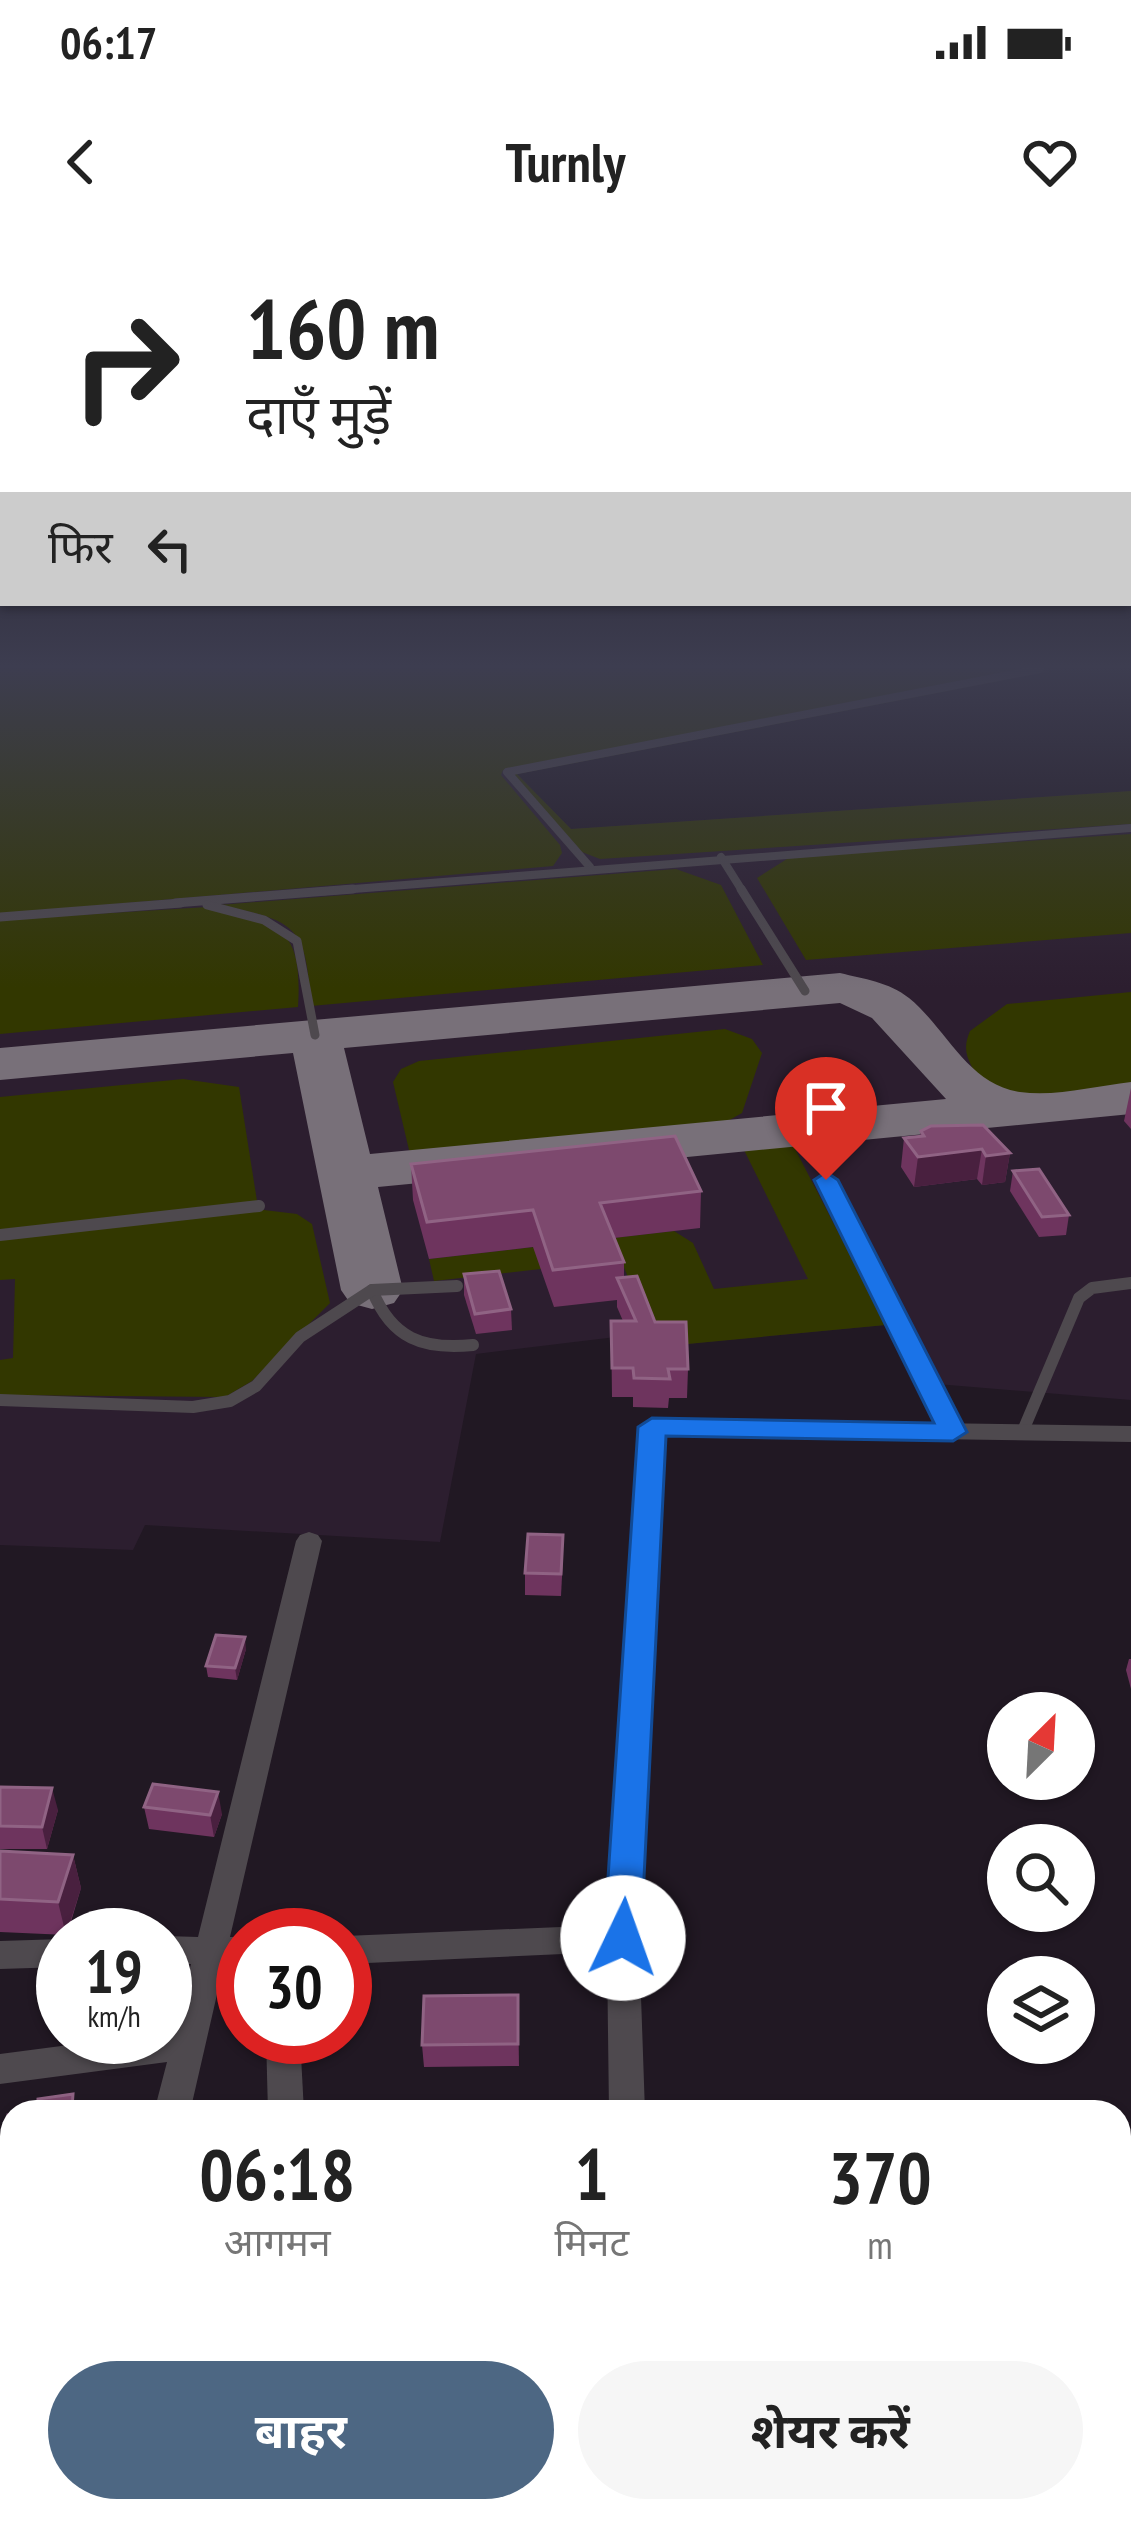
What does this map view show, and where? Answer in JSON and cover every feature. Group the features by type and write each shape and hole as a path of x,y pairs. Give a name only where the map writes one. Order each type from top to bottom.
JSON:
{"street":[{"path":"627,2100 623,1938 652,1427 1131,1434"},
{"path":"236,1908 309,1541"},
{"path":"372,1950 623,1938"},
{"path":"0,1955 36,1954"},
{"path":"192,2028 216,1975"},
{"path":"0,2068 36,2064"},
{"path":"174,2100 181,2064"},
{"path":"284,2064 286,2100"}],"lane":[{"path":"510,775 590,867"},
{"path":"0,917 1131,828"},
{"path":"721,857 805,991"},
{"path":"175,903 241,912 290,933 302,948 304,1004 315,1036"},
{"path":"826,1180 953,1432"},
{"path":"0,1235 259,1206"},
{"path":"1022,1433 1079,1298 1092,1288 1131,1283"},
{"path":"0,1400 215,1406 256,1386 300,1337 372,1290 397,1293 458,1286"},
{"path":"372,1290 382,1319 398,1334 426,1346 473,1345"}],"shaded area":[{"path":"0,775 518,775 571,829 1131,791 1131,1400 913,1382 885,1325 656,1347 649,1333 476,1354 440,1542 145,1525 133,1550 0,1545"}],"green space":[{"path":"0,775 501,775 562,853 553,866 0,914"},
{"path":"514,775 571,829 1131,791 1131,824 600,859 582,852"},
{"path":"1131,834 1131,933 806,960 757,878 790,857"},
{"path":"676,869 721,885 763,965 311,1006 306,959 293,932 266,916 219,905"},
{"path":"207,907 253,918 282,933 296,959 298,1007 0,1034 0,920"},
{"path":"1131,992 1131,1092 1067,1100 1022,1099 985,1083 970,1062 966,1045 970,1031 1007,1004"},
{"path":"725,1029 752,1039 762,1053 742,1113 717,1127 422,1157 409,1150 393,1082 401,1069 419,1061"},
{"path":"183,1079 239,1087 257,1201 0,1231 0,1097"},
{"path":"791,1141 886,1325 656,1347 621,1260 434,1281 429,1259 674,1231 693,1243 714,1289 808,1279 742,1146"},
{"path":"264,1210 297,1214 312,1224 330,1303 252,1381 225,1397 0,1395 0,1360 13,1358 15,1279 0,1280 0,1238"}],"building":[{"path":"983,1125 1010,1153 986,1156 982,1149 918,1157 904,1138 924,1136 921,1131 931,1126"},
{"path":"675,1136 701,1191 600,1203 624,1262 553,1270 533,1210 427,1222 411,1164"},
{"path":"1039,1169 1069,1215 1042,1217 1013,1171"},
{"path":"499,1271 511,1309 475,1314 464,1274"},
{"path":"637,1276 655,1322 686,1322 688,1369 668,1369 670,1379 634,1378 633,1368 612,1368 611,1321 636,1321 617,1278"},
{"path":"528,1534 563,1535 561,1574 525,1573"},
{"path":"216,1635 245,1637 235,1668 206,1666"},
{"path":"153,1784 218,1792 210,1815 144,1807"},
{"path":"0,1787 52,1788 42,1827 0,1826"},
{"path":"0,1851 73,1855 58,1902 0,1899"},
{"path":"518,1995 518,2044 422,2045 424,1996"},
{"path":"73,2094 73,2100 38,2100 38,2099"}],"taxiway":[{"path":"315,1035 840,988 868,995 890,1008 957,1083 980,1098 1039,1109 1131,1098"},
{"path":"0,1064 315,1035"},
{"path":"315,1035 372,1290"},
{"path":"346,1173 1017,1109"}],"route":[{"path":"623,1938 652,1427 953,1432 826,1180"}]}
